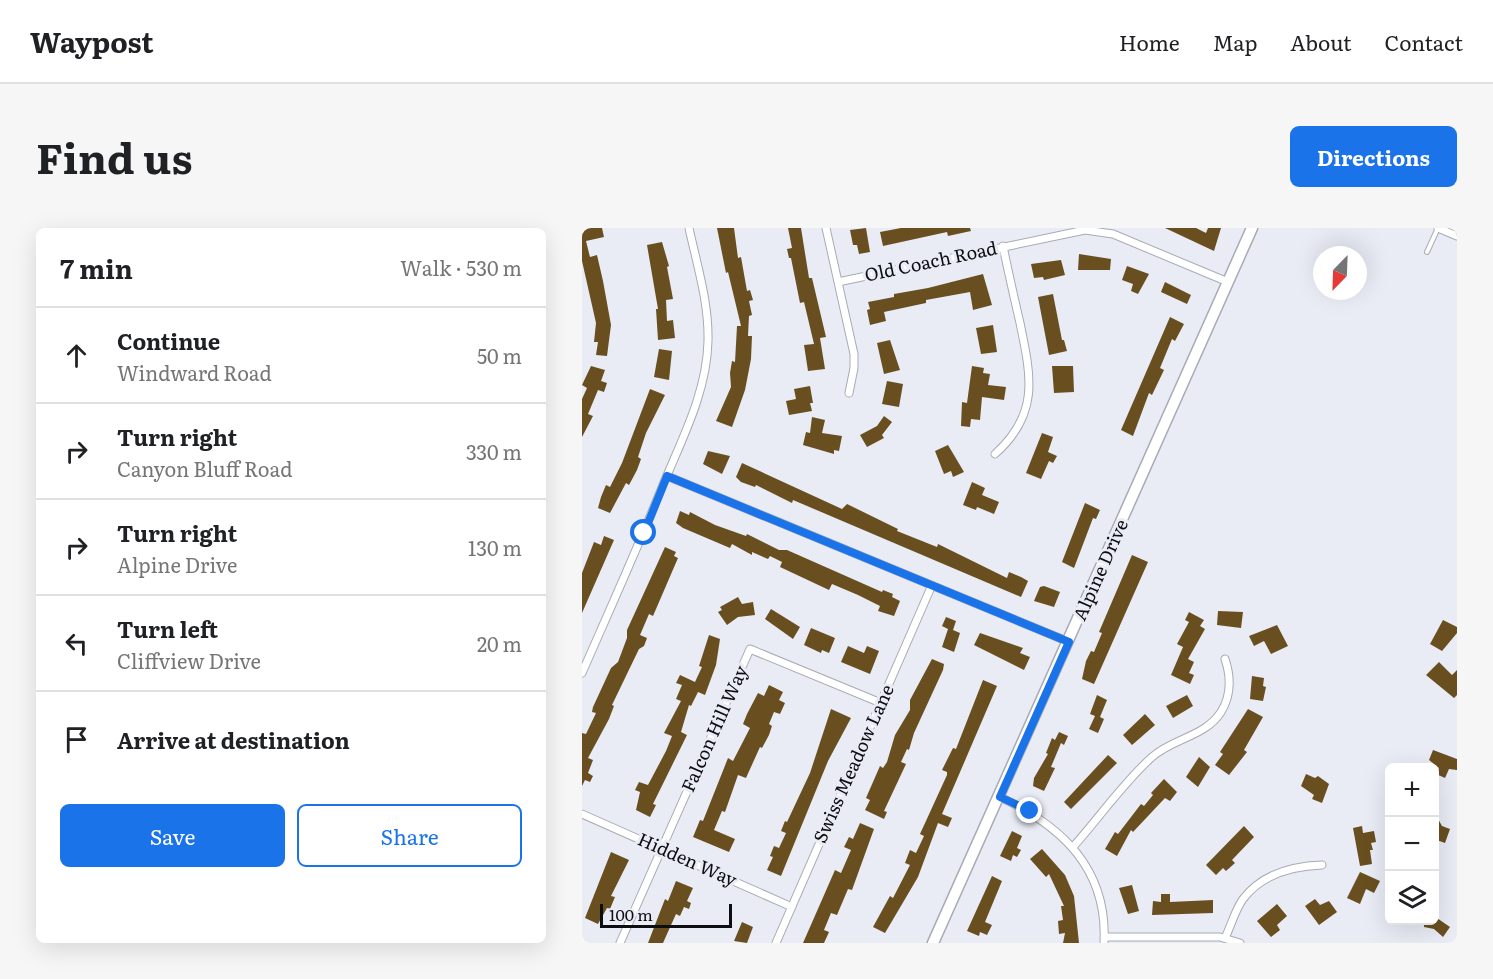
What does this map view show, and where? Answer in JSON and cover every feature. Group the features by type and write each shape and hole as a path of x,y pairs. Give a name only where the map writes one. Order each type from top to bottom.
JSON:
{"street":[{"path":"582,674 696,404 707,360 707,319 688,228"},
{"path":"826,228 854,354 849,393"},
{"name":"Alpine Drive","path":"933,943 1252,228"},
{"path":"1438,228 1457,236"},
{"name":"Old Coach Road","path":"838,282 1072,231 1097,230 1113,234 1228,282"},
{"path":"995,454 1019,426 1030,391 1029,364 1003,246"},
{"path":"667,476 1069,642"},
{"name":"Swiss Meadow Lane","path":"776,943 932,585"},
{"name":"Falcon Hill Way","path":"662,849 750,649 881,703"},
{"path":"1073,847 1150,758 1171,744 1199,732 1216,719 1227,701 1229,690 1225,659"},
{"path":"1000,797 1045,820 1073,847 1092,878 1098,897 1104,940 1225,938 1240,943"},
{"name":"Hidden Way","path":"582,814 792,907"},
{"path":"620,943 662,849"},
{"path":"1225,938 1242,900 1263,881 1293,868 1322,865"}],"lane":[{"path":"1427,252 1438,228"}],"building":[{"path":"582,228 602,228 604,237 586,241 590,257 597,255 603,281 611,325 607,356 596,355 598,342 594,342 596,323 582,261"},
{"path":"717,228 734,228 738,258 741,257 747,291 750,290 753,300 749,301 752,315 749,316 748,336 752,336 751,359 745,390 732,427 716,421 731,387 730,373 732,361 735,362 737,326 741,326 728,272 726,273"},
{"path":"788,228 801,228 809,278 812,278 826,337 820,338 825,369 808,371 804,345 814,344 804,302 800,303 791,258 789,258 787,249 792,248"},
{"path":"866,228 870,252 859,254 857,245 853,245 850,230"},
{"path":"901,228 970,228 971,231 948,236 947,232 883,246 880,232"},
{"path":"1165,228 1196,228 1206,233 1208,228 1221,228 1214,251"},
{"path":"662,242 669,266 667,267 673,299 666,300 667,321 673,320 675,338 658,340 656,309 658,309 647,245"},
{"path":"1079,254 1111,259 1110,270 1078,270"},
{"path":"1061,260 1065,275 1044,280 1043,277 1034,278 1031,264"},
{"path":"1127,266 1149,274 1138,294 1131,291 1133,284 1122,280"},
{"path":"983,274 992,305 973,310 970,292 926,300 926,303 884,312 886,321 870,325 868,302"},
{"path":"1165,282 1191,295 1187,304 1161,292"},
{"path":"1053,294 1062,340 1064,340 1067,351 1049,355 1038,297"},
{"path":"1170,317 1184,324 1175,341 1172,339 1160,368 1164,370 1152,395 1149,393 1133,436 1121,430"},
{"path":"993,325 997,352 981,354 976,328"},
{"path":"890,340 900,370 884,374 877,343"},
{"path":"659,349 672,351 669,380 654,377"},
{"path":"591,366 605,370 601,381 607,383 604,392 598,390 588,414 593,416 582,437 582,399 587,388 582,385"},
{"path":"972,366 984,368 983,373 990,374 988,385 1006,387 1004,400 982,397 980,420 971,419 970,427 961,426 962,402 967,403"},
{"path":"1052,366 1073,366 1074,392 1054,393"},
{"path":"887,381 903,384 899,407 882,404"},
{"path":"810,386 812,411 789,415 786,401 796,399 794,389"},
{"path":"650,389 665,395 646,433 638,457 641,459 637,470 629,485 626,483 610,513 598,508 601,497 606,485 610,487 622,463"},
{"path":"884,416 892,422 882,435 884,438 867,447 860,435 877,426"},
{"path":"812,417 825,420 822,433 842,436 839,451 834,450 834,454 803,445 806,432 810,433"},
{"path":"1042,433 1053,437 1048,452 1057,456 1053,463 1049,461 1041,479 1026,473"},
{"path":"948,445 964,472 953,477 951,471 944,474 935,451"},
{"path":"708,451 730,456 722,474 703,464"},
{"path":"742,463 842,509 847,504 898,529 897,531 937,547 938,544 1007,578 1009,572 1021,577 1028,581 1021,597 793,500 792,503 756,485 755,487 741,482 736,477"},
{"path":"972,482 985,488 982,495 999,502 994,514 977,507 976,510 963,505"},
{"path":"1085,503 1100,510 1096,519 1093,518 1074,568 1062,562"},
{"path":"680,511 689,515 690,512 715,525 746,536 747,534 779,550 787,550 882,592 883,590 893,594 892,597 900,601 894,616 878,611 880,606 858,595 832,584 829,590 780,567 782,562 770,556 768,559 752,552 752,555 732,544 730,548 683,528 676,523"},
{"path":"604,536 614,540 582,613 582,573 594,542 601,545"},
{"path":"665,547 676,552 674,556 678,558 653,616 649,614 640,635 647,638 644,646 639,649 612,705 614,706 609,719 588,758 593,760 588,773 593,776 590,782 585,780 582,786 582,733 586,734 596,713 592,712 593,707 611,668 618,662 627,638 627,630"},
{"path":"1132,555 1148,562 1094,684 1082,679 1086,661 1091,651 1094,652 1102,633 1099,632"},
{"path":"1044,586 1060,592 1054,607 1034,601 1040,587"},
{"path":"738,597 742,604 753,602 755,615 738,617 727,625 718,612 722,610 720,607"},
{"path":"771,609 800,627 793,639 765,619"},
{"path":"1218,611 1243,612 1241,628 1217,625"},
{"path":"1189,612 1204,620 1200,626 1205,629 1188,659 1194,662 1189,673 1194,675 1190,684 1171,675 1183,647 1177,644 1189,622 1185,620"},
{"path":"946,617 956,621 953,630 960,633 954,652 942,647 948,629 942,626"},
{"path":"1443,620 1457,627 1457,633 1442,651 1430,644"},
{"path":"1277,625 1288,646 1271,654 1264,641 1254,646 1249,636"},
{"path":"811,628 835,638 829,653 822,650 821,653 804,645"},
{"path":"980,633 1023,648 1020,653 1030,657 1024,670 974,645"},
{"path":"709,635 720,639 716,665 705,695 698,692 691,706 689,705 681,732 687,735 653,804 656,805 650,817 636,810 640,792 635,790 639,782 648,785 666,751 672,736 664,733 681,701 676,699 682,685 676,683 680,675 695,682 702,667 699,666"},
{"path":"848,646 864,653 867,646 879,651 870,674 841,662"},
{"path":"932,659 944,664 943,670 914,733 909,750 907,749 901,762 906,764 884,811 887,812 884,819 865,810 870,800 866,798 880,766 883,768 887,762 895,735 910,710 910,700"},
{"path":"1439,662 1452,675 1457,670 1457,695 1454,698 1426,675"},
{"path":"1252,676 1264,678 1263,686 1266,687 1263,701 1250,699"},
{"path":"983,680 997,686 942,814 952,818 948,827 938,823 918,877 885,933 873,927 890,896 893,898 910,865 905,863 910,850 916,853 924,836 920,834 947,775 947,772 942,770 953,748 956,749"},
{"path":"769,685 783,692 779,700 785,703 780,714 774,712 769,724 772,726 769,735 762,748 760,747 746,778 738,775 725,812 722,811 714,830 735,839 729,852 693,837 700,820 703,821 728,758 733,761 750,728 743,724 747,714 758,693 764,696"},
{"path":"1097,695 1107,700 1100,717 1104,719 1098,733 1089,729 1095,716 1090,714"},
{"path":"1187,695 1193,706 1173,718 1166,706"},
{"path":"831,709 851,718 828,761 781,876 767,870 773,857 770,856 774,846 779,848 786,833 781,831 810,773"},
{"path":"1248,709 1263,717 1244,750 1247,752 1229,775 1215,765 1223,754 1220,752"},
{"path":"1145,714 1155,725 1132,745 1123,735"},
{"path":"1059,732 1068,736 1064,745 1061,743 1051,767 1055,768 1044,791 1033,786 1034,778 1048,754 1046,753 1052,738 1055,740"},
{"path":"1433,750 1457,759 1457,770 1449,769 1445,778 1439,775 1439,763 1429,760"},
{"path":"1108,755 1117,763 1071,809 1064,802"},
{"path":"1199,757 1210,767 1198,787 1186,777"},
{"path":"1306,774 1315,778 1318,776 1329,784 1322,803 1312,799 1314,795 1301,786"},
{"path":"1164,779 1177,792 1170,801 1165,798 1133,832 1131,830 1117,856 1105,849 1115,832 1118,834 1141,804 1144,806 1153,795 1151,793"},
{"path":"1439,821 1442,826 1450,829 1445,843 1439,841"},
{"path":"860,823 874,829 852,890 848,889 837,915 831,913 824,930 829,932 824,943 803,943 835,870 841,873 851,850 844,847 849,837 853,839"},
{"path":"1244,826 1254,837 1232,860 1235,863 1226,871 1223,868 1216,875 1206,865"},
{"path":"1362,826 1363,833 1374,831 1376,842 1371,843 1372,864 1360,866 1353,828"},
{"path":"1012,831 1022,836 1017,848 1021,850 1017,857 1013,855 1011,861 1000,856"},
{"path":"1042,849 1065,875 1074,896 1079,943 1063,943 1065,933 1059,934 1058,921 1063,920 1061,906 1064,906 1049,874 1046,877 1030,859"},
{"path":"611,852 629,860 611,896 615,897 610,909 607,908 598,924 585,918"},
{"path":"1360,872 1380,881 1374,893 1366,889 1360,904 1347,898"},
{"path":"992,876 1002,881 985,922 992,925 987,935 980,932 979,936 967,931"},
{"path":"676,881 693,888 687,901 691,903 689,909 684,907 680,916 676,914 663,943 648,943 665,899 668,901"},
{"path":"1132,885 1139,911 1128,914 1119,888"},
{"path":"1161,894 1170,894 1170,902 1213,900 1213,913 1152,915 1153,901 1161,902"},
{"path":"1315,899 1320,905 1329,901 1337,912 1319,925 1305,906"},
{"path":"1277,904 1287,916 1277,925 1280,930 1271,937 1257,921"},
{"path":"1439,919 1450,927 1443,937 1434,929 1424,927 1424,925 1439,925"},
{"path":"742,922 753,927 747,943 734,941"}],"route":[{"path":"644,533 667,476 1069,642 1000,797 1030,811"}]}
